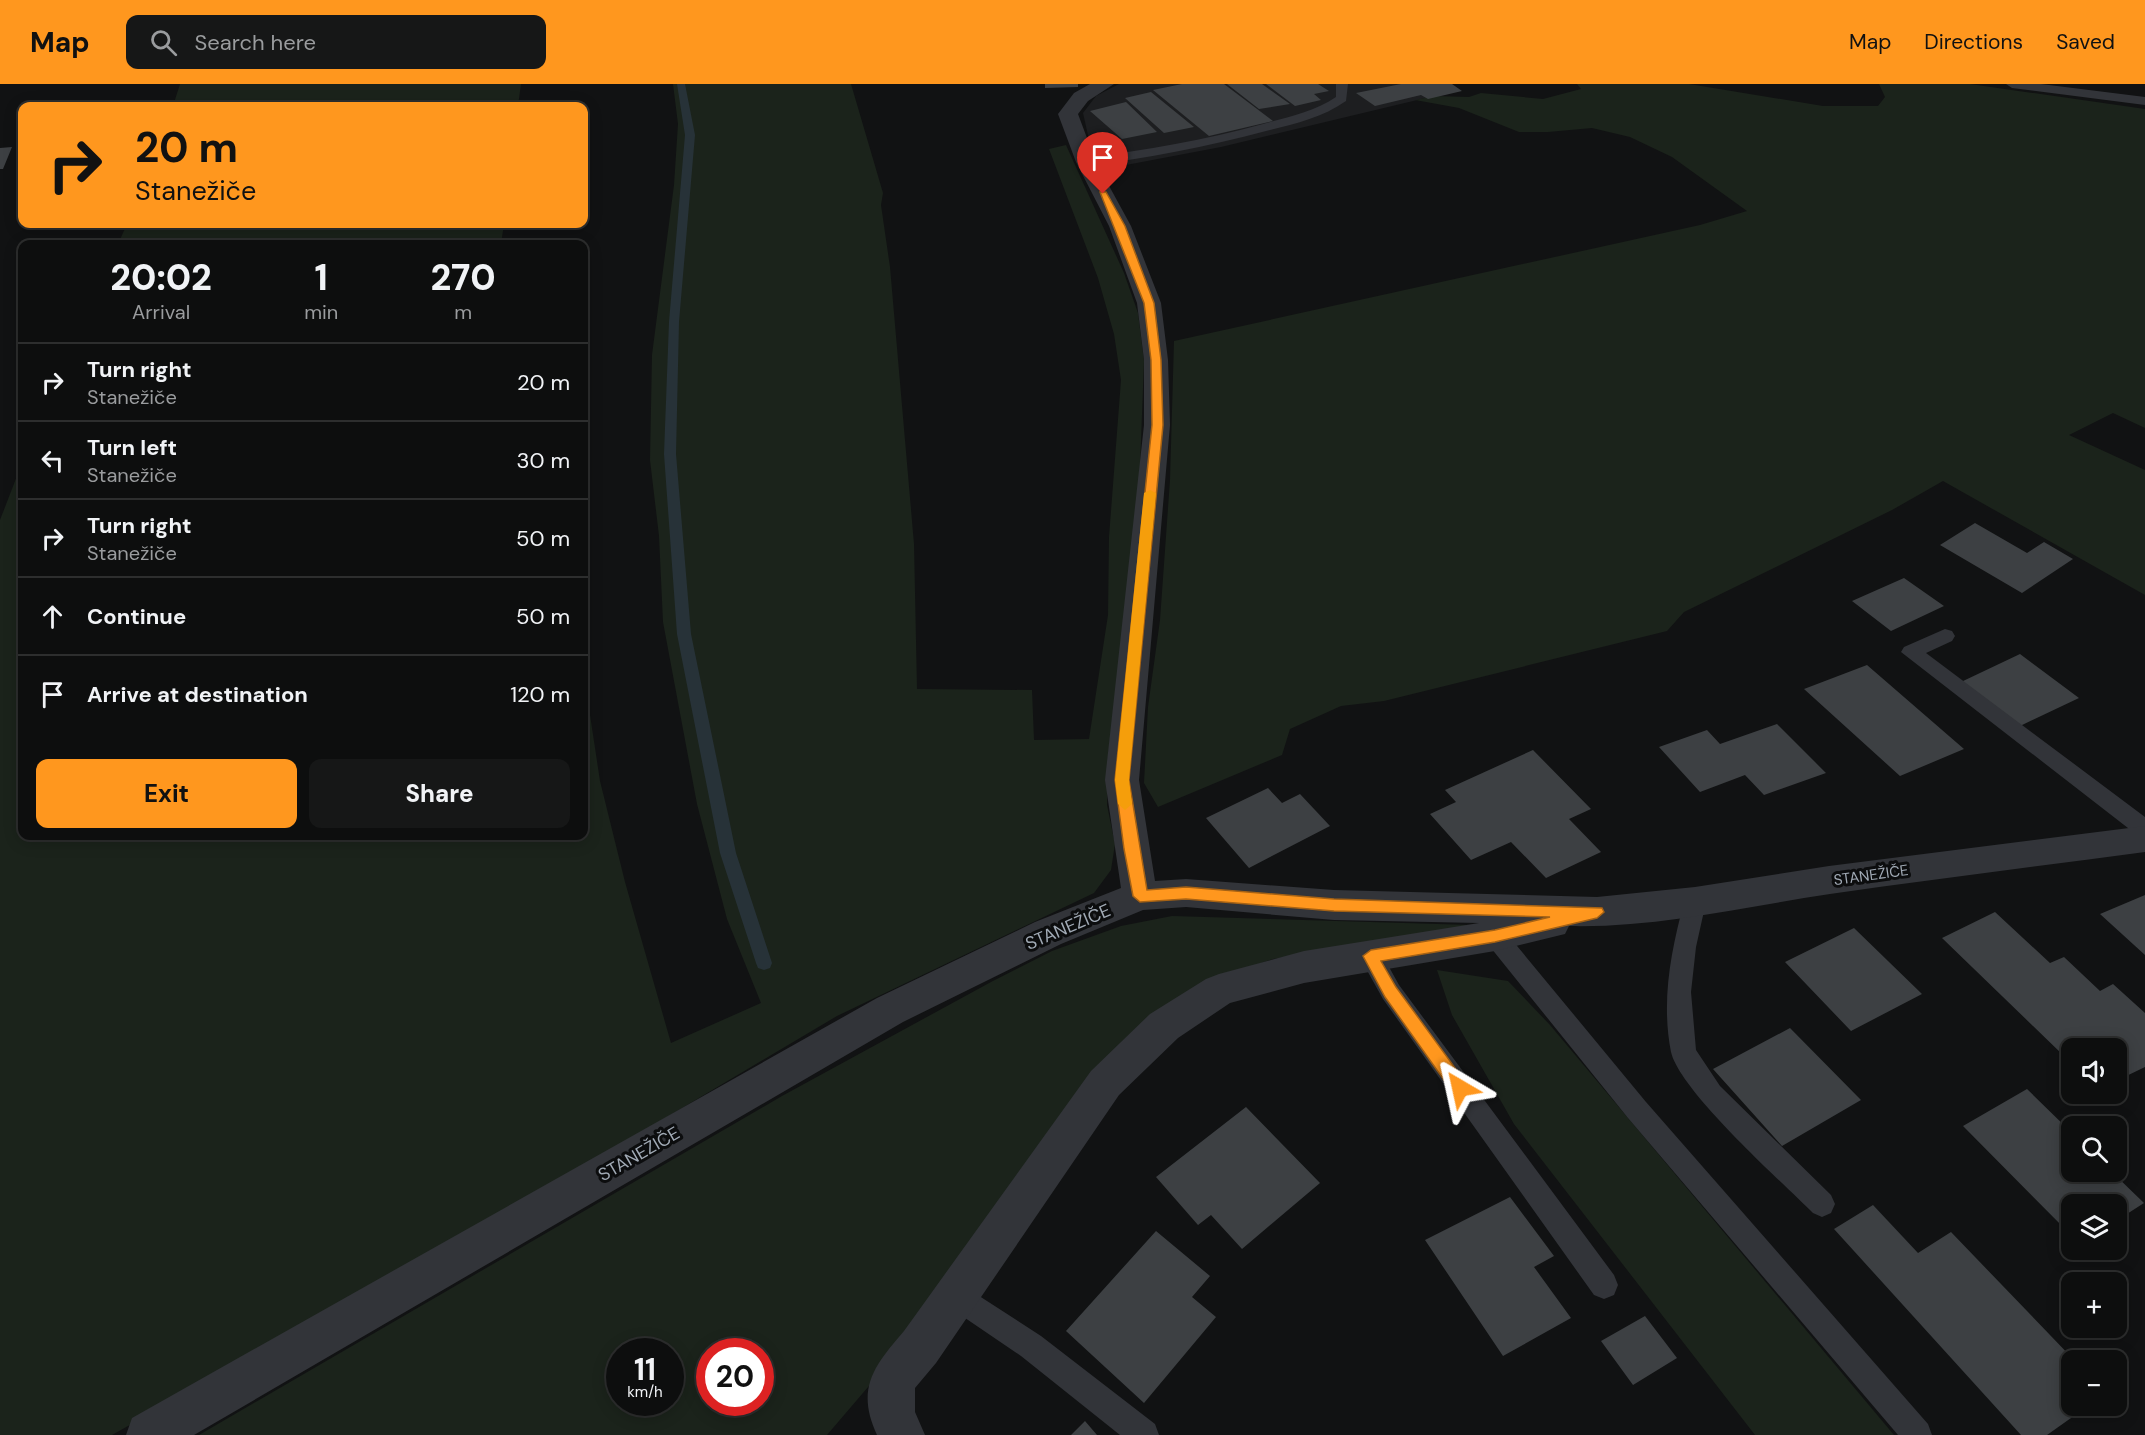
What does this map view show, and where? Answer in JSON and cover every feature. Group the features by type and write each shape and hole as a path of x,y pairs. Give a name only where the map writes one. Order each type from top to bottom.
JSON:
{"street":[{"path":"1104,84 1082,98 1068,114 1086,162 1120,226 1149,303 1156,360 1157,425 1122,780 1140,896"},
{"name":"STANEŽIČE","path":"149,1435 890,1010 1048,933 1140,896 1186,893 1334,905 1597,912 1695,902 1829,880 2145,838"},
{"name":"STANEŽIČE","path":"902,1435 892,1416 892,1380 920,1347 1105,1083 1164,1026 1220,990 1304,967 1495,936 1597,912"}],"lane":[{"path":"1086,162 1132,156 1232,137 1325,111 1342,98 1342,84"},
{"path":"2012,84 2145,101"},
{"path":"1945,636 1911,652 2145,829"},
{"path":"1695,902 1684,947 1678,992 1684,1053 1711,1094 1822,1204"},
{"path":"1495,936 1645,1119 1917,1435"},
{"path":"1371,956 1391,992 1604,1285"},
{"path":"956,1295 1031,1346 1144,1435"}],"shaded area":[{"path":"180,84 521,84 519,102 174,102"},
{"path":"673,84 851,84 883,193 881,205 890,267 914,544 917,689 1032,690 1034,740 1089,739 1108,615 1109,537 1121,380 1114,334 1098,278 1049,149 1066,145 1124,273 1138,313 1144,361 1138,521 1108,756 1107,805 1115,844 1111,870 1094,893 837,1016 465,1237 112,1435 0,1435 0,520 18,473 18,840 588,840 588,702 600,781 625,882 671,1043 761,1003 727,919 697,804 663,622 659,536 650,460 652,355 674,185 678,124"},
{"path":"1119,84 1438,84 1434,96 1221,147 1105,169 1090,144 1083,113 1096,96"},
{"path":"1577,84 1689,84 1823,106 1878,106 1885,97 1879,84 1970,84 2145,109 2145,428 2113,413 2069,435 2145,470 2145,595 1943,481 1892,510 1684,612 1667,631 1384,701 1341,706 1290,729 1282,755 1158,807 1144,783 1148,707 1160,620 1170,480 1174,341 1700,225 1747,211 1672,157 1630,137 1592,128 1519,132 1459,108 1415,100 1434,96 1469,97 1481,93 1543,99 1581,89"},
{"path":"125,228 503,228 502,240 120,240"},
{"path":"1172,916 1471,925 1273,959 1218,978 827,1435 199,1435 782,1096 1052,951 1121,926"},
{"path":"1437,970 1508,981 1550,1025 1894,1435 1755,1435 1514,1124 1452,1015"}],"building":[{"path":"1045,84 1078,84 1078,87 1045,88"},
{"path":"1182,84 1224,84 1273,121 1209,136 1153,90"},
{"path":"1227,84 1262,84 1290,104 1259,109"},
{"path":"1266,84 1318,84 1329,91 1314,94 1321,100 1295,106"},
{"path":"1401,84 1452,84 1462,91 1428,99 1421,95 1375,106 1356,93"},
{"path":"1151,92 1194,127 1164,133 1125,98"},
{"path":"1126,102 1157,132 1122,139 1090,111"},
{"path":"12,147 3,169 0,169 0,148"},
{"path":"1975,523 2027,553 2044,542 2073,559 2022,593 1940,545"},
{"path":"1904,578 1944,606 1891,631 1852,601"},
{"path":"2020,654 2079,698 2020,726 1961,682"},
{"path":"1867,665 1964,749 1900,776 1804,689"},
{"path":"1777,724 1826,773 1764,795 1745,775 1700,792 1659,747 1707,730 1720,744"},
{"path":"1533,750 1591,809 1569,819 1601,852 1546,878 1511,842 1471,860 1430,814 1456,802 1445,790"},
{"path":"1268,788 1282,803 1300,794 1330,826 1249,868 1206,818"},
{"path":"2145,895 2145,955 2100,914"},
{"path":"1995,912 2050,963 2064,957 2100,991 2113,984 2145,1013 2145,1067 2127,1076 2127,1038 2061,1038 2061,1053 1942,938"},
{"path":"1854,928 1922,994 1851,1031 1785,962"},
{"path":"1790,1028 1861,1100 1782,1146 1713,1069"},
{"path":"2027,1089 2061,1122 2061,1182 2122,1182 2144,1203 2127,1214 2127,1194 2061,1194 2061,1225 1963,1126"},
{"path":"1246,1107 1320,1183 1242,1249 1211,1215 1198,1225 1156,1177"},
{"path":"1510,1197 1554,1256 1534,1267 1571,1318 1503,1356 1425,1240"},
{"path":"1873,1205 1918,1253 1951,1232 2064,1350 2061,1350 2061,1416 2074,1416 2047,1435 2021,1435 1834,1229"},
{"path":"1156,1231 1210,1276 1192,1297 1216,1317 1144,1403 1066,1331"},
{"path":"1645,1316 1677,1358 1633,1385 1601,1341"},
{"path":"1085,1421 1097,1435 1071,1435"}],"waterway":[{"path":"681,84 690,135 674,322 670,454 684,634 728,853 764,963"}],"slow traffic":[{"path":"1125,804 1122,780 1150,493"}],"route":[{"path":"1103,194 1120,226 1149,303 1156,360 1157,425 1122,780 1140,896 1186,893 1334,905 1597,912 1495,936 1371,956 1391,992 1460,1088"}]}
